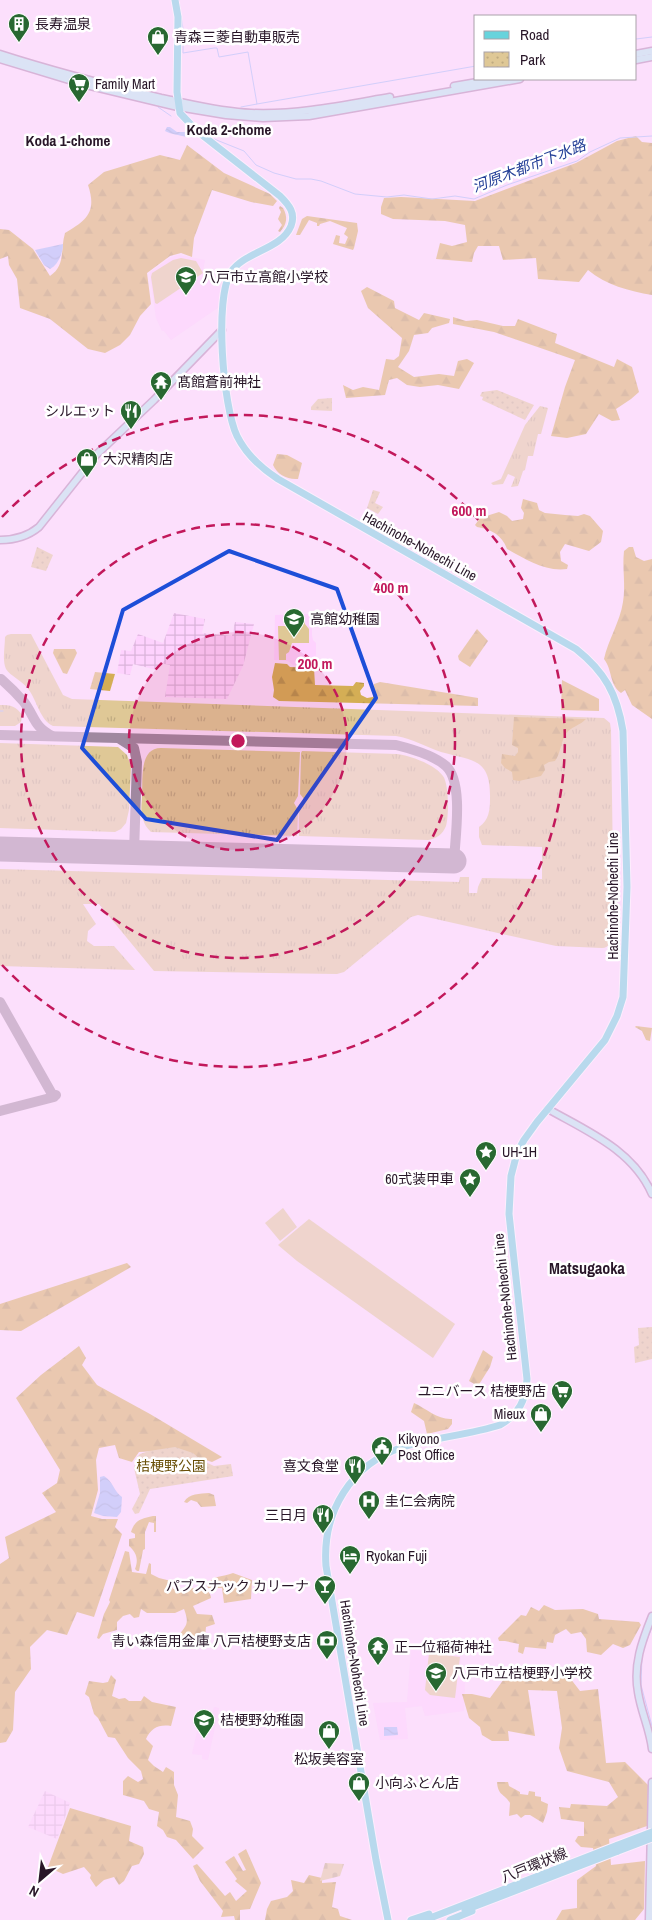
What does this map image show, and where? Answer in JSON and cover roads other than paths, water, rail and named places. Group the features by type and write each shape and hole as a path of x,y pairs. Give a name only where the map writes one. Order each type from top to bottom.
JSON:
{"main road":[{"path":"175,0 178,17 178,104"},
{"name":"Hachinohe-Nohechi Line","path":"178,104 180,113 197,131 280,196 291,210 292,224 288,232 235,266 226,283 222,330 227,400 232,423 243,446 262,468 320,504 576,649 594,665 613,692 620,710 622,724 627,887 623,997 617,1016 605,1040 524,1140 514,1163 510,1187 509,1214 527,1379 522,1404 514,1416 500,1425 404,1447 388,1453 375,1461 359,1474 345,1490 332,1514 328,1528 325,1548 326,1566 388,1920"},
{"name":"八戸環状線","path":"425,1920 451,1915 590,1862 652,1832"},
{"name":"八戸環状線","path":"439,1920 595,1854 652,1838"},
{"path":"411,1920 551,1868 595,1854"}],"street":[{"path":"637,54 652,51"},
{"path":"0,54 84,80 178,104 250,113 304,112 489,80"},
{"path":"637,60 652,57"},
{"path":"0,59 68,80 240,117 291,117 514,80"},
{"path":"0,540 19,539 34,532 97,454 154,400 222,330"},
{"path":"548,1109 624,1155 637,1169 652,1194"},
{"path":"652,1616 641,1644 637,1670 638,1692 652,1750"},
{"path":"649,1920 652,1782"}],"water":[{"path":"167,127 177,132 185,132 188,135 186,137 167,132 165,131"},
{"path":"63,244 59,258 50,269 44,265 35,250"},
{"path":"104,1476 122,1497 121,1512 117,1517 94,1513 100,1493 100,1477"},
{"path":"384,1727 397,1727 398,1735 384,1736"}],"waterway":[{"path":"179,0 183,29"},
{"path":"637,39 652,37"},
{"path":"183,39 183,53 217,48 219,57 248,52 257,104 241,107"},
{"path":"257,104 474,66"},
{"name":"河原木都市下水路","path":"158,107 171,116"},
{"name":"河原木都市下水路","path":"214,139 244,151 256,165 274,173 296,179 321,181 355,194 387,197 404,195 432,199 455,196 474,199 507,185 577,161 590,152 620,138 652,136"},
{"path":"645,1645 652,1627"},
{"path":"642,1656 641,1685 652,1726"}],"place":[{"name":"長寿温泉","path":"19,43"},
{"name":"青森三菱自動車販売","path":"158,56"},
{"name":"Family Mart","path":"79,103"},
{"name":"八戸市立高館小学校","path":"186,296"},
{"name":"髙館蒼前神社","path":"161,401"},
{"name":"シルエット","path":"131,430"},
{"name":"大沢精肉店","path":"87,478"},
{"name":"高館幼稚園","path":"294,638"},
{"name":"UH-1H","path":"486,1171"},
{"name":"60式装甲車","path":"470,1198"},
{"name":"ユニバース 桔梗野店","path":"562,1410"},
{"name":"Mieux","path":"541,1433"},
{"name":"Kikyono Post Office","path":"382,1466"},
{"name":"喜文食堂","path":"355,1485"},
{"name":"圭仁会病院","path":"369,1520"},
{"name":"三日月","path":"323,1534"},
{"name":"Ryokan Fuji","path":"350,1575"},
{"name":"パブスナック カリーナ","path":"325,1605"},
{"name":"青い森信用金庫 八戸桔梗野支店","path":"327,1660"},
{"name":"正一位稲荷神社","path":"378,1666"},
{"name":"八戸市立桔梗野小学校","path":"436,1692"},
{"name":"桔梗野幼稚園","path":"204,1739"},
{"name":"松坂美容室","path":"329,1750"},
{"name":"小向ふとん店","path":"359,1802"}],"district":[{"name":"Koda 2-chome","path":"229,130"},
{"name":"Koda 1-chome","path":"68,141"},
{"name":"Matsugaoka","path":"587,1268"}],"park label":[{"name":"桔梗野公園","path":"171,1466"}]}
